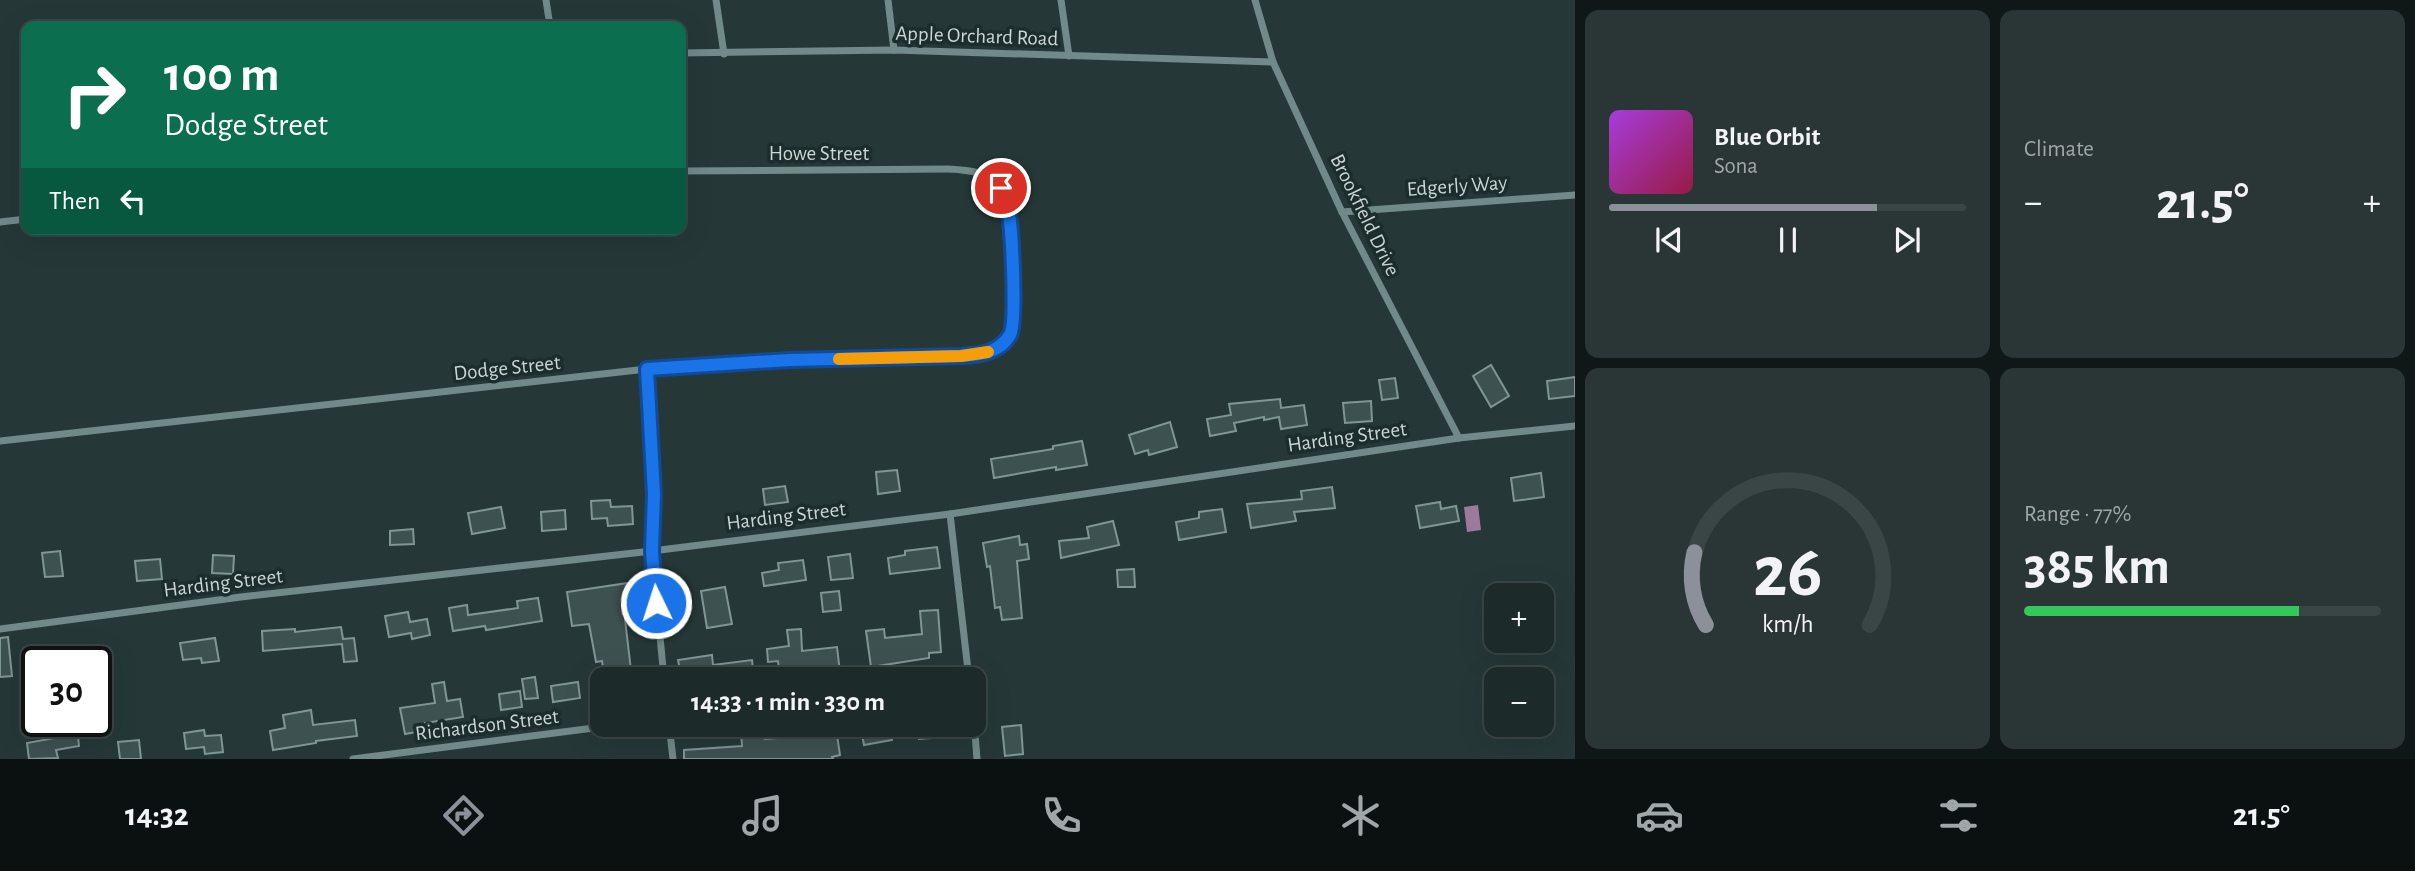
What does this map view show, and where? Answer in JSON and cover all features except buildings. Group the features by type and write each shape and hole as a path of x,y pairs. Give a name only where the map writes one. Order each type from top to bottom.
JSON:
{"street":[{"path":"546,0 549,21"},
{"path":"716,0 724,54"},
{"path":"888,0 894,51"},
{"path":"1061,0 1069,56"},
{"name":"Brookfield Drive","path":"1255,0 1273,62 1342,212 1459,438"},
{"name":"Apple Orchard Road","path":"686,53 894,51 1273,62"},
{"name":"Howe Street","path":"686,171 957,170 972,171 990,177 1001,188 1008,206 1013,313 1011,333"},
{"name":"Edgerly Way","path":"1342,212 1575,195"},
{"path":"0,222 21,220"},
{"name":"Dodge Street","path":"0,441 647,369 789,360 981,355 998,348 1011,333"},
{"path":"647,369 654,494 652,551 663,667"},
{"name":"Harding Street","path":"0,629 249,596 652,551 950,513 1459,438 1575,426"},
{"path":"950,513 968,667"},
{"name":"Richardson Street","path":"353,759 590,729"},
{"path":"670,737 673,759"},
{"path":"975,737 977,759"}],"shaded area":[{"path":"1478,505 1481,530 1467,532 1464,507"}],"slow traffic":[{"path":"839,359 961,356 988,352"}],"route":[{"path":"656,603 652,551 654,494 647,369 789,360 981,355 998,348 1011,333 1013,313 1010,224 1008,206 1001,188"}]}
